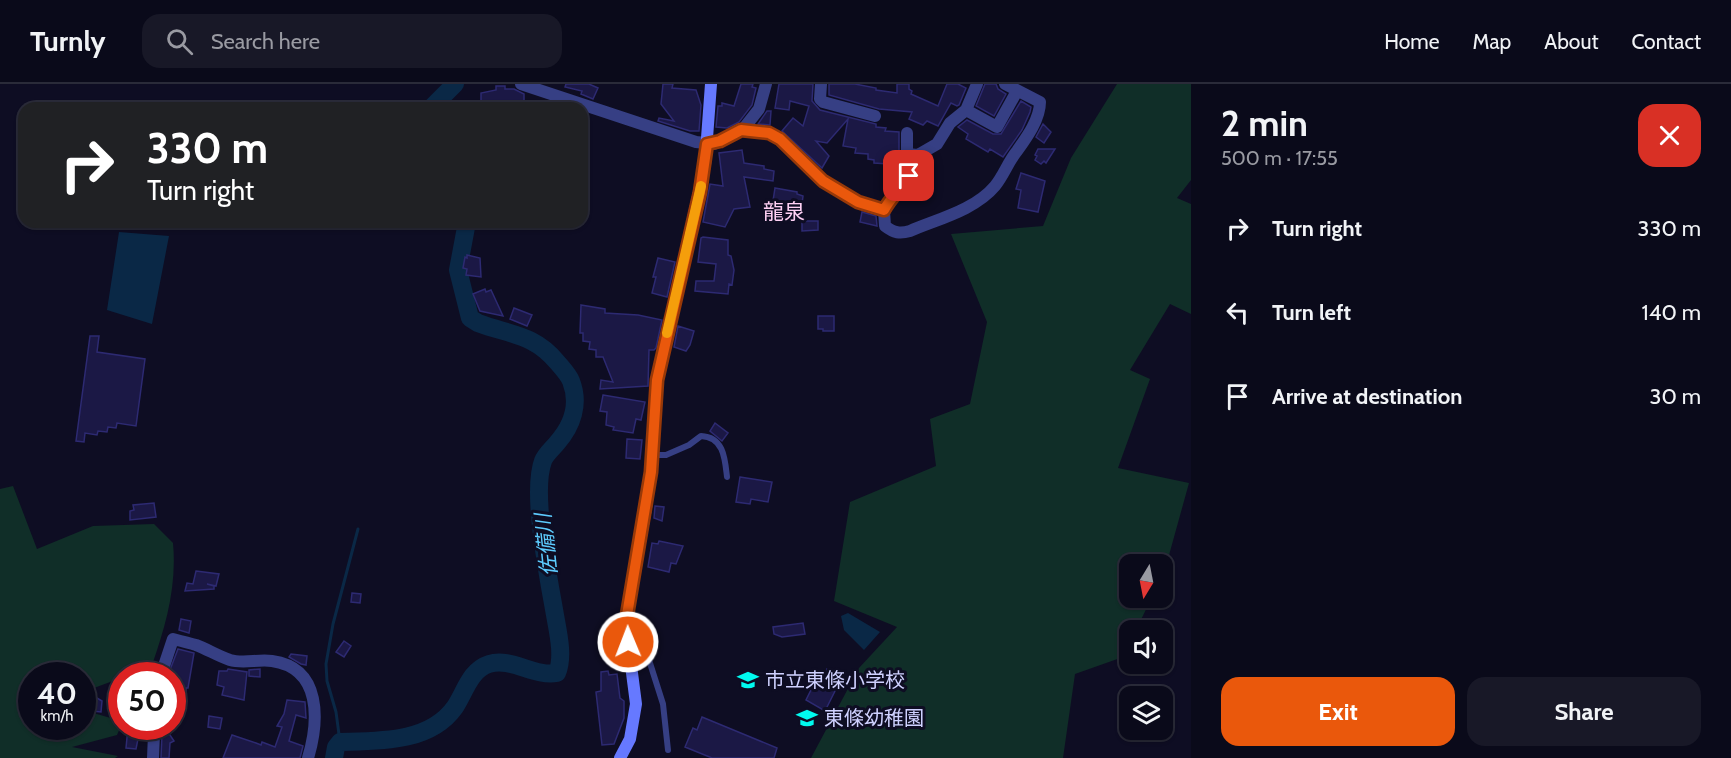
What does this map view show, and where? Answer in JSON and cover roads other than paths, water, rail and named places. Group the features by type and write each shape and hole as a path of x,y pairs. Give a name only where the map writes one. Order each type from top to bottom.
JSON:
{"main road":[{"path":"620,758 630,739 636,704 627,615 646,508 657,380 700,192 707,144 711,84"}],"street":[{"path":"521,84 575,102"},
{"path":"588,106 707,144 720,141 741,130 756,115 766,84"},
{"path":"821,84 820,99 823,102 875,116"},
{"path":"977,84 966,110 950,123 937,144 918,155 903,185 884,210 885,226 902,234 966,207 997,184 1008,162 1024,141 1040,108 1040,102 1005,84"},
{"path":"966,110 997,127 1017,91"},
{"path":"741,130 769,133 823,181 858,202 884,210"},
{"path":"907,133 907,154 918,155"},
{"path":"165,662 173,639 195,645 230,660 271,660 297,669 311,689 314,698 314,737 308,758"},
{"path":"153,758 154,740"}],"lane":[{"path":"652,455 666,455 689,445 701,436 706,436 722,446 727,477"},
{"path":"627,615 635,616 663,704 668,750"}],"water":[{"path":"119,232 169,236 152,324 107,310"},
{"path":"848,613 880,632 864,650 844,630 841,616"}],"waterway":[{"name":"佐備川","path":"437,102 455,84"},
{"name":"佐備川","path":"334,758 336,747 340,742 402,738 432,728 455,707 477,671 489,664 506,663 548,673 557,673 559,667 559,637 545,559 540,515 540,475 544,459 570,422 573,414 574,390 565,371 539,346 521,336 478,323 470,318 458,270 466,228"},
{"path":"340,742 336,712 327,681 326,664 333,624 358,529"}],"place":[{"name":"市立東條小学校","path":"748,680"},
{"name":"東條幼稚園","path":"807,718"}],"district":[{"name":"龍泉","path":"784,211"}]}
